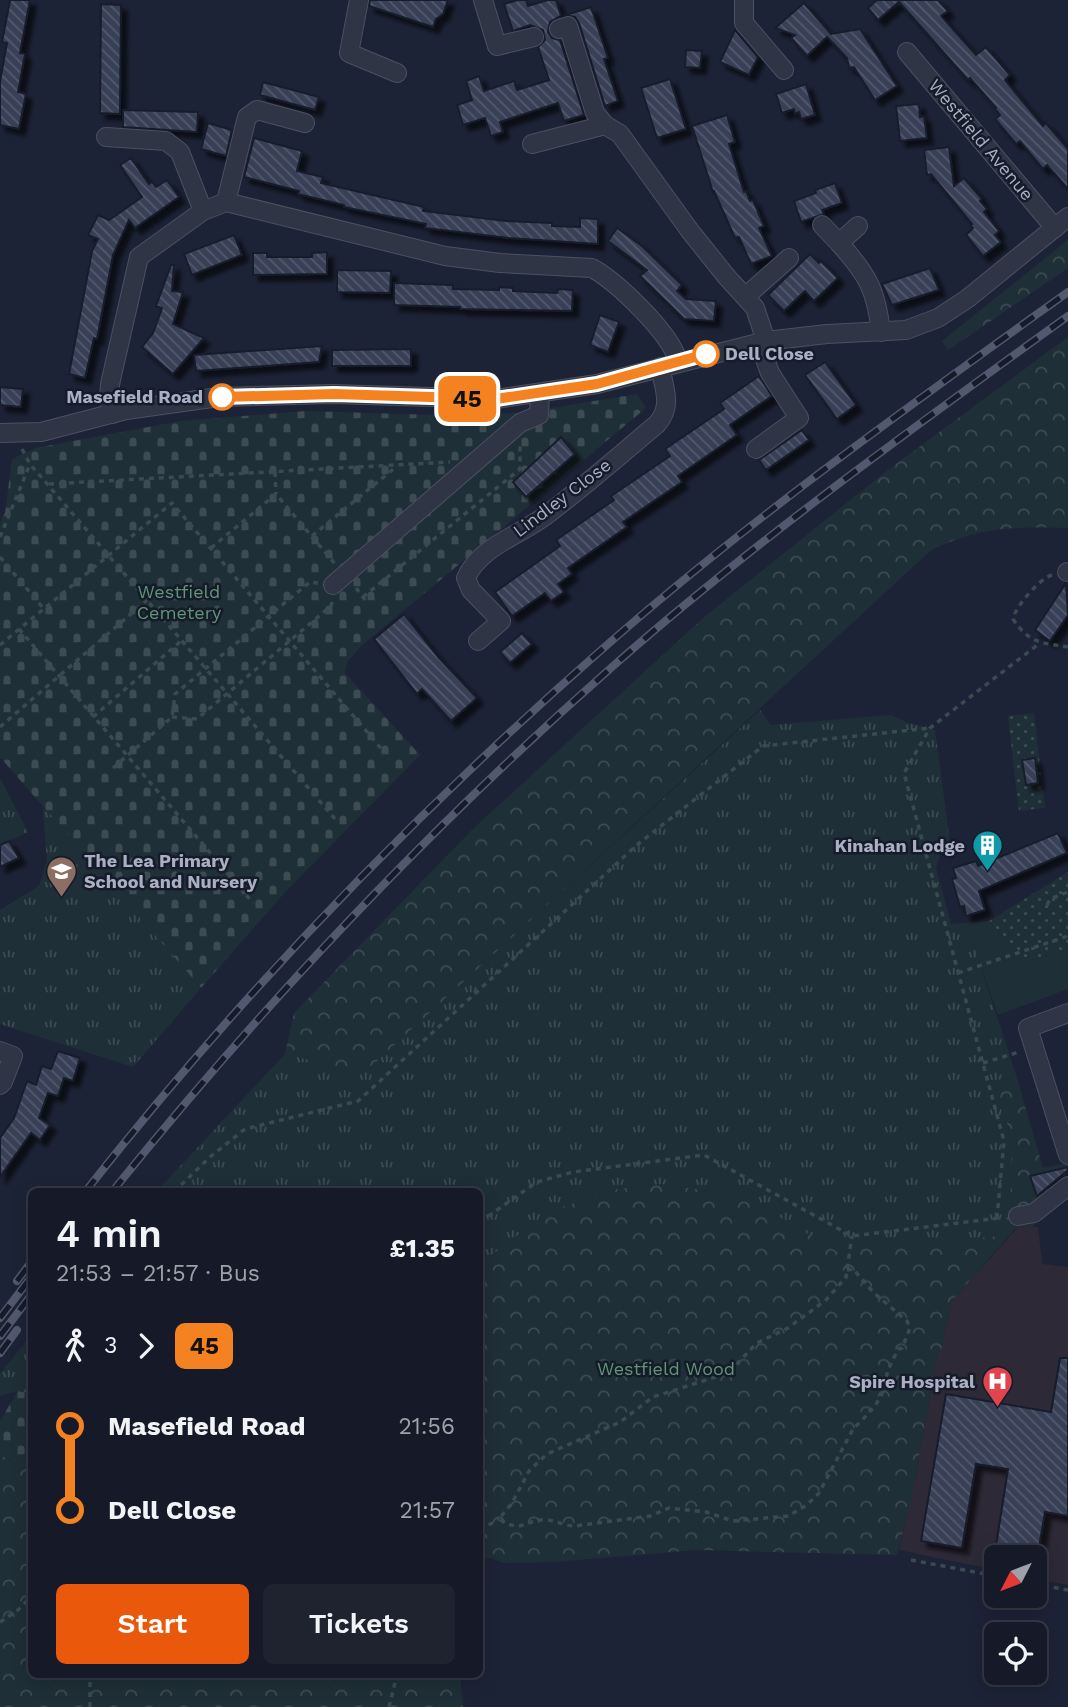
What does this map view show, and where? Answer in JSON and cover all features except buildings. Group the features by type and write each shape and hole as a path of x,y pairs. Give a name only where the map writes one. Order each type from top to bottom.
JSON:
{"street":[{"path":"359,0 349,53 397,73"},
{"path":"483,0 497,47 534,37"},
{"path":"744,0 744,23 784,70"},
{"path":"559,29 568,26 595,113 612,130 726,276 746,296 758,316 770,373 799,418 756,449"},
{"name":"Westfield Avenue","path":"907,52 1061,223"},
{"path":"226,202 247,117 257,110 304,123"},
{"path":"532,144 612,130"},
{"path":"106,137 166,141 173,145 180,152 203,211"},
{"path":"112,414 110,384 137,262 143,254 203,211 226,202 445,256 500,263 592,268 604,275 660,329 676,352 678,362"},
{"path":"8,433 65,427 112,414 219,397 263,394 496,399 597,384 762,342 827,334 906,330 953,309 1061,223"},
{"path":"822,225 863,269 878,302 881,332"},
{"path":"839,243 858,226"},
{"path":"746,296 789,258"},
{"name":"Lindley Close","path":"478,641 501,621 471,590 466,578 469,571 498,545 543,517 657,424 664,416 667,400 660,367"},
{"path":"339,580 520,423 539,415 540,393"},
{"path":"1068,1013 1027,1028 1068,1155"},
{"path":"0,1051 13,1056 0,1085"},
{"path":"1018,1216 1034,1213 1058,1202 1068,1186"}],"path":[{"path":"363,597 520,470 520,423"},
{"path":"8,433 30,464 335,819"},
{"path":"48,484 477,461"},
{"path":"0,537 30,464"},
{"path":"312,536 398,465"},
{"path":"275,472 276,494 312,536 339,580"},
{"path":"211,548 276,494"},
{"path":"0,645 172,503 385,753"},
{"path":"0,557 44,609"},
{"path":"1068,572 1045,577 1014,611 1013,619 1023,633 1040,643 1068,647"},
{"path":"113,768 172,717 175,694 310,582"},
{"path":"0,727 147,600"},
{"path":"172,717 197,719 331,606"},
{"path":"19,629 253,903"},
{"path":"93,717 181,641"},
{"path":"997,1218 1004,1141 904,773 930,728 1040,643"},
{"path":"178,1188 210,1157 245,1129 358,1101 638,844 763,746 930,728"},
{"path":"1047,905 1050,899 1068,892"},
{"path":"958,973 1068,936"},
{"path":"983,1063 1034,1047"},
{"path":"483,1220 537,1182 573,1172 704,1155 852,1236 1018,1216"},
{"path":"483,1528 499,1518 512,1503 529,1471 547,1454 620,1422 653,1397 728,1373 757,1343 788,1328 826,1300 846,1277 852,1236"},
{"path":"499,1518 516,1527 546,1520 575,1526 650,1516 669,1508 706,1512 733,1521 788,1516 807,1505 819,1493 853,1429 867,1412 874,1408 882,1394 888,1370 898,1349 902,1348 910,1328 907,1321 874,1293 853,1269 847,1270"},
{"path":"911,1560 984,1574"},
{"path":"1047,1586 1068,1590"},
{"path":"0,1622 28,1600"},
{"path":"90,1678 90,1707"},
{"path":"389,1707 396,1678"}],"shaded area":[{"name":"Spire Hospital","path":"1018,1227 1038,1227 1042,1264 1068,1267 1068,1585 1047,1581 1047,1545 984,1545 984,1568 899,1550 915,1480 937,1355 941,1351 951,1302"}],"green space":[{"path":"1068,240 1068,268 948,350 942,341"},
{"path":"1068,337 1068,528 981,532 930,551 363,1075 285,1054 294,1013 475,827 702,619 888,470"},
{"name":"Westfield Cemetery","path":"637,394 646,408 360,647 347,662 345,673 420,755 285,892 201,988 0,757 0,522 5,513 12,459 36,448 180,421 306,411 466,416 526,412"},
{"path":"760,710 771,725 891,715 935,730 951,850 940,854 936,868 951,924 971,937 1016,1075 995,1081 1012,1141 1010,1206 1001,1236 836,1251 745,1196 662,1184 617,1189 549,1211 483,1262 483,1188 160,1188 285,1054 363,1074"},
{"path":"1034,713 1045,808 1019,811 1008,716"},
{"path":"0,778 28,832 0,845"},
{"name":"The Lea Primary School and Nursery","path":"45,808 201,988 133,1067 0,1024 0,910 39,886 47,861"},
{"path":"1068,872 1068,949 1024,962 989,921"},
{"path":"989,921 1024,962 1068,949 1068,989 998,1015 971,938 951,924"},
{"name":"Westfield Wood","path":"1016,1075 1043,1168 1068,1163 1068,1180 1056,1192 1032,1228 1018,1227 1014,1230 951,1302 941,1351 937,1355 912,1496 897,1555 696,1550 553,1562 503,1563 483,1558 483,1262 549,1211 617,1189 662,1184 745,1196 837,1251 1012,1141 995,1081"},
{"path":"28,1339 28,1393 18,1391 0,1396 0,1374"},
{"path":"18,1391 28,1393 28,1462 0,1456 0,1421"},
{"path":"0,1456 28,1462 28,1678 460,1678 463,1707 0,1707"}],"railway":[{"path":"88,1188 266,978 395,843 530,714 655,604 770,511 1068,292"},
{"path":"115,1188 289,985 414,854 544,728 722,574 894,443 1068,316"},
{"path":"17,1281 28,1266"},
{"path":"0,1318 28,1281"},
{"path":"0,1336 28,1299"},
{"path":"0,1353 17,1330"}],"bus line":[{"name":"45","path":"222,397 334,394 496,399 597,384 706,354"}],"place":[{"name":"Dell Close","path":"706,354"},
{"name":"Masefield Road","path":"222,397"},
{"name":"Kinahan Lodge","path":"988,873"},
{"name":"The Lea Primary School and Nursery","path":"61,898"},
{"name":"Spire Hospital","path":"998,1409"}]}
